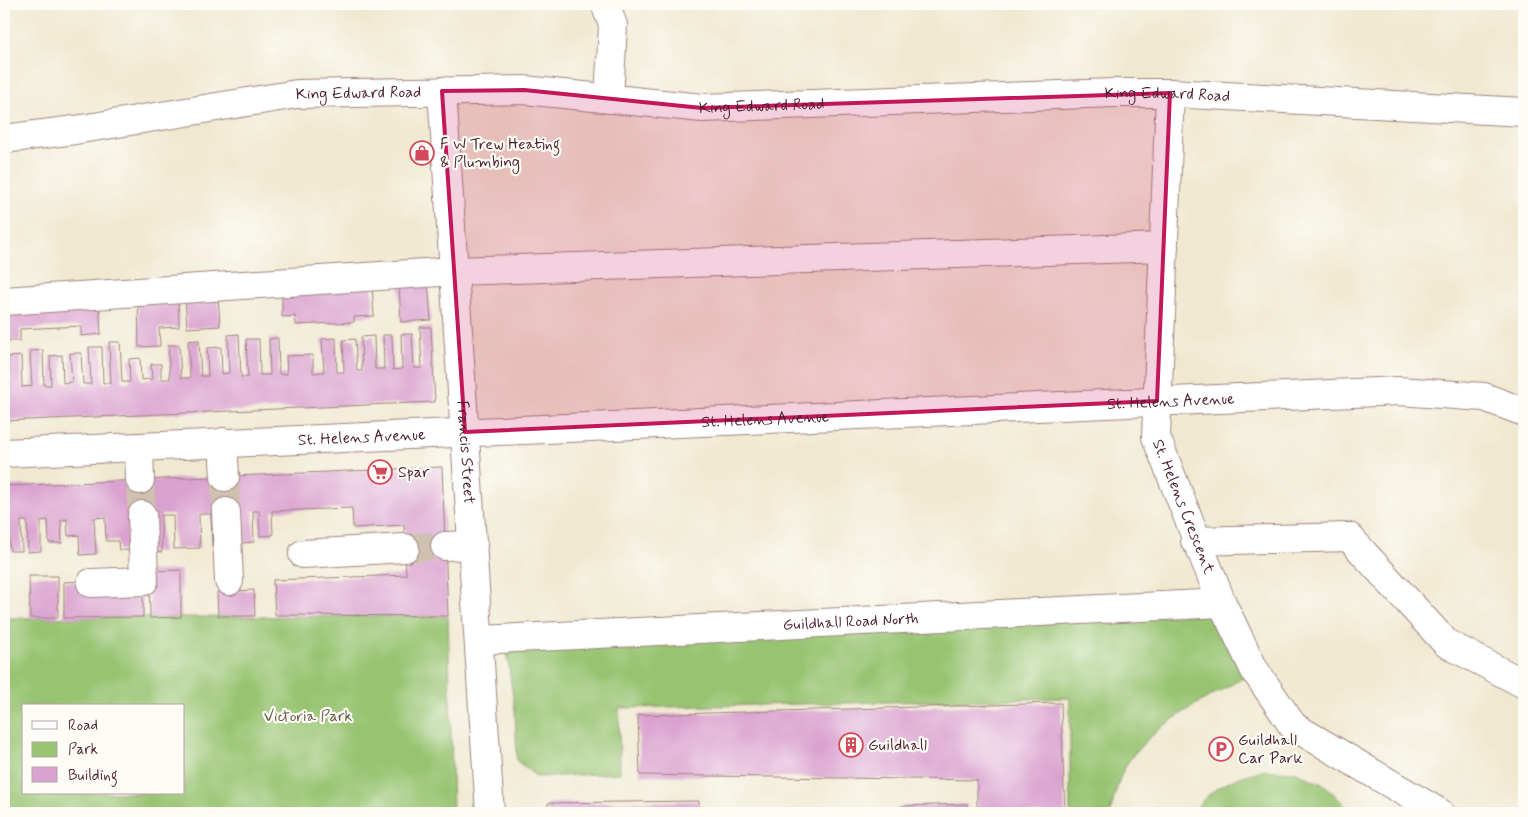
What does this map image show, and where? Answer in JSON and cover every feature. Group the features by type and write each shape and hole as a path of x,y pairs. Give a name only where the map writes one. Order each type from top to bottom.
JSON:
{"street":[{"path":"605,4 614,25 609,99"},
{"name":"King Edward Road","path":"4,139 75,130 297,94 442,91 524,90 702,108 1115,93 1170,93 1524,112"},
{"name":"Francis Street","path":"442,91 490,813"},
{"name":"St. Helens Crescent","path":"1170,93 1156,437 1195,541 1222,603 1254,669 1293,726 1440,813"},
{"path":"4,301 455,271 1164,248"},
{"name":"St. Helens Avenue","path":"4,452 1158,400 1398,391 1484,397 1524,412"},
{"path":"223,442 225,477"},
{"path":"139,446 140,480"},
{"path":"226,512 229,581"},
{"path":"91,582 144,581 142,516"},
{"path":"1195,541 1349,538 1446,644 1524,684"},
{"path":"445,546 473,545"},
{"path":"303,554 405,548"},
{"name":"Guildhall Road North","path":"479,640 1222,603"}],"highlighted area":[{"path":"524,90 702,108 1170,93 1157,401 465,432 442,91"}],"green space":[{"path":"1207,614 1245,677 1166,724 1151,736 1128,762 1117,787 1110,813 1070,813 1070,698 619,708 620,773 537,777 517,761 515,711 506,646"},
{"name":"Victoria Park","path":"448,616 453,813 4,813 4,618"},
{"path":"1262,770 1296,772 1326,786 1352,813 1193,813 1207,796 1223,785"}],"building":[{"path":"428,282 431,320 401,322 399,284"},
{"path":"372,285 374,316 354,317 354,322 296,325 295,316 282,317 282,297 294,297 294,289"},
{"path":"218,294 220,326 187,328 185,296"},
{"path":"178,297 179,327 159,328 160,346 139,347 138,299"},
{"path":"99,302 101,334 81,336 81,326 20,329 20,341 4,341 4,307"},
{"path":"420,327 431,327 435,402 4,421 4,387 10,387 8,357 21,356 22,387 32,386 30,351 43,350 44,385 51,385 50,356 62,355 63,383 72,382 70,353 81,353 83,384 91,384 89,347 102,347 103,383 111,383 109,342 120,342 122,382 130,382 129,359 140,358 141,380 152,379 151,364 161,364 161,379 170,379 168,345 179,345 181,378 190,378 188,341 199,340 201,376 208,376 207,348 221,347 222,374 229,373 228,335 239,334 241,377 248,377 246,339 259,339 260,375 270,375 269,339 278,338 279,374 287,374 286,356 313,355 313,373 324,372 322,339 336,338 337,372 344,372 343,340 355,339 357,371 362,371 361,337 374,336 375,369 384,369 383,335 392,335 393,370 402,369 401,334 412,334 414,368 422,368"},
{"path":"442,467 448,616 275,615 273,580 406,575 404,525 353,528 352,508 272,511 273,535 260,536 259,511 253,511 254,542 212,546 211,514 199,514 200,548 174,549 173,515 161,515 162,552 119,550 118,541 106,541 105,517 94,518 96,554 80,555 79,535 68,536 67,519 61,520 62,543 49,543 48,520 41,521 41,551 28,552 27,521 21,521 22,551 10,551 8,522 4,522 4,486"},
{"path":"181,570 181,617 150,618 149,571"},
{"path":"29,576 58,576 58,618 30,618"},
{"path":"86,581 143,589 143,617 64,618 64,582"},
{"path":"254,590 255,616 218,616 217,592"},
{"name":"Guildhall","path":"1061,703 1065,813 977,813 977,780 640,775 638,715"},
{"path":"699,801 699,813 548,813 548,803"},
{"path":"967,804 967,813 901,813 901,806"}],"tunnel":[{"path":"225,477 226,512"},
{"path":"140,480 142,515"},
{"path":"405,548 445,546"}],"place":[{"name":"F W Trew Heating & Plumbing","path":"422,153"},
{"name":"Spar","path":"380,472"},
{"name":"Guildhall","path":"851,745"},
{"name":"Guildhall Car Park","path":"1221,749"}]}
